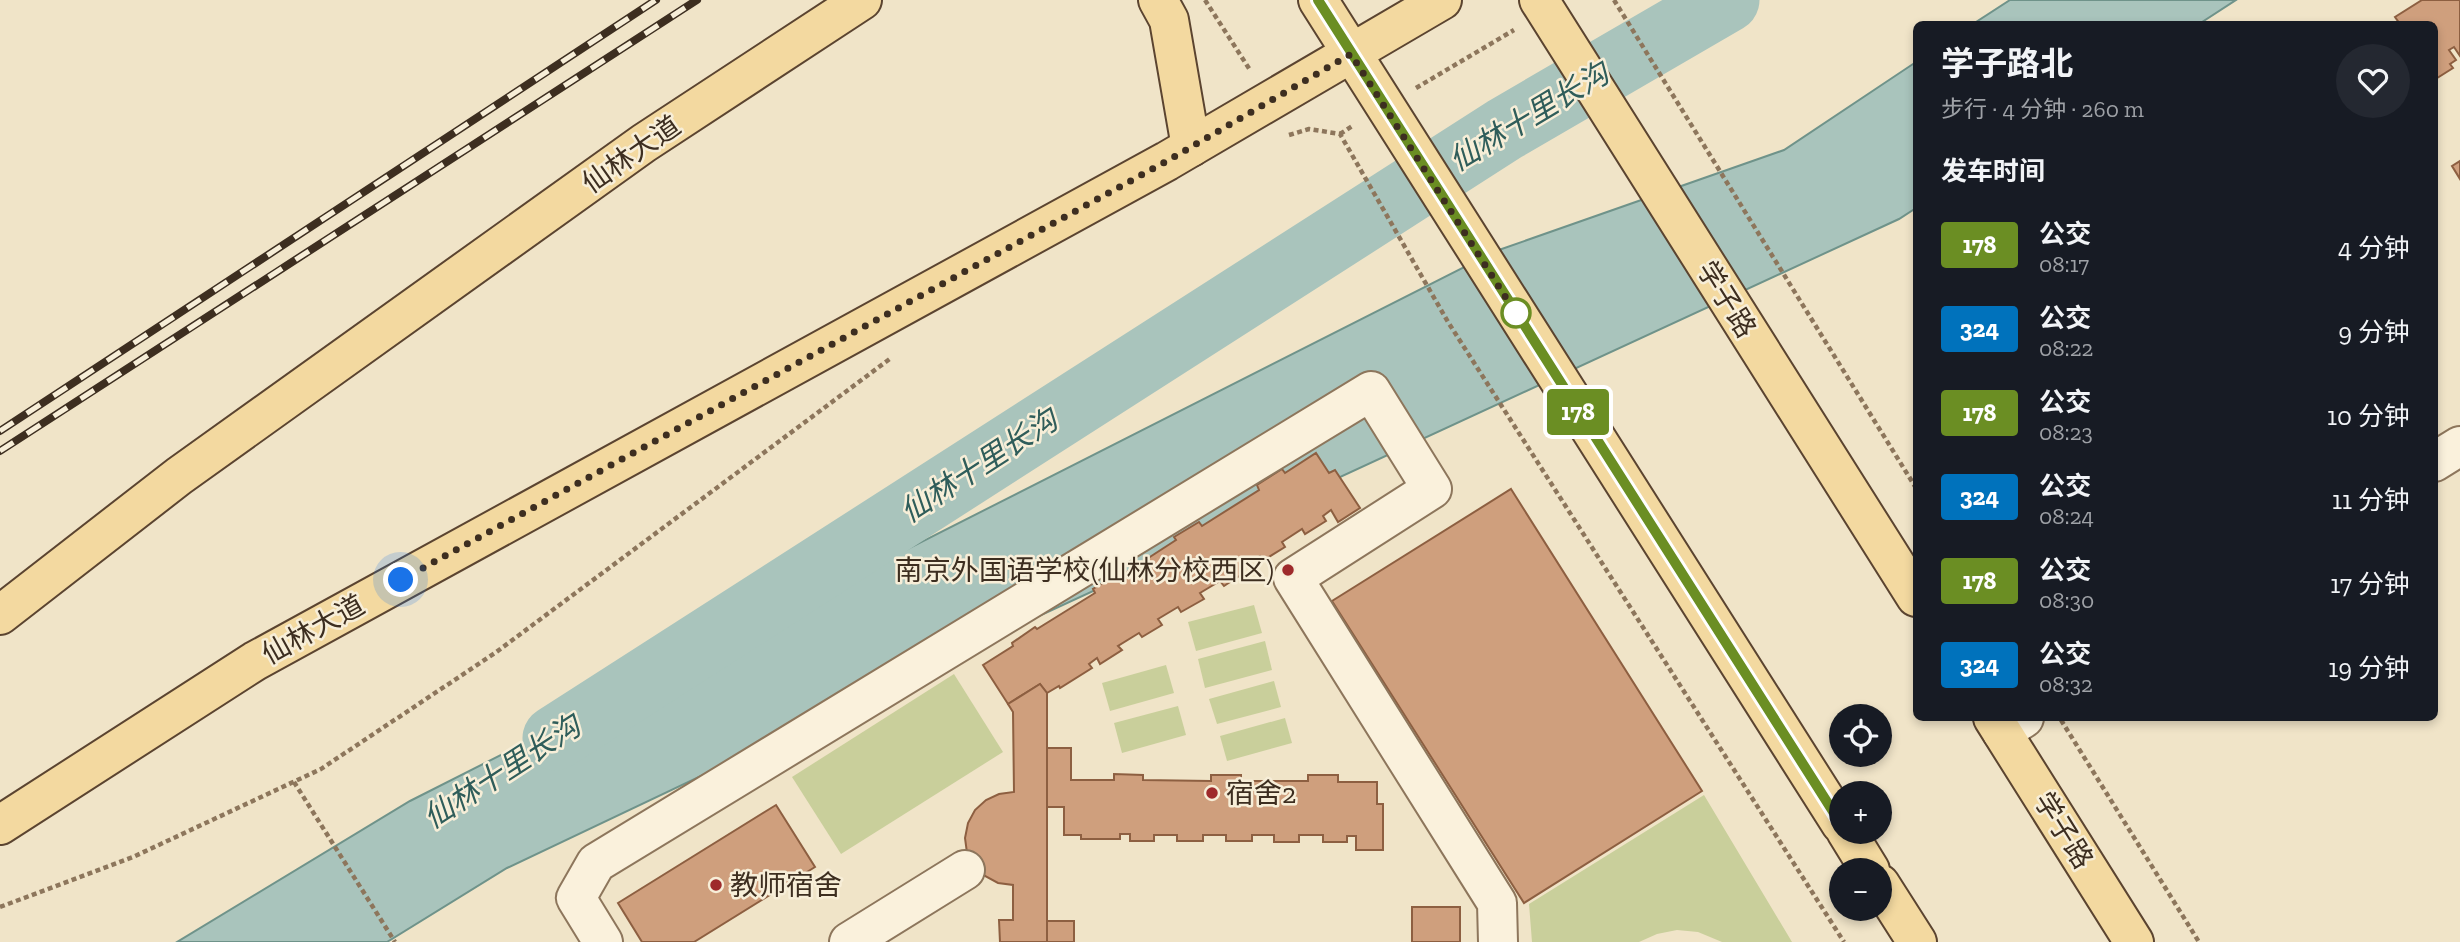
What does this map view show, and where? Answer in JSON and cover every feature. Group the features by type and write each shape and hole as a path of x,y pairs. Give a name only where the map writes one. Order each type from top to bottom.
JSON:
{"main road":[{"name":"仙林大道","path":"0,615 179,476 610,167 862,0"},
{"path":"1158,0 1169,20 1191,147"},
{"path":"1318,0 1829,805"},
{"name":"仙林大道","path":"0,825 256,661 1191,147 1443,0"},
{"name":"学子路","path":"1549,16 1913,592"},
{"name":"学子路","path":"2006,722 2134,942"},
{"path":"1892,903 1916,942"}],"lane":[{"path":"603,942 576,898 596,863 1371,391 1432,489 1293,578 1497,903 1498,942"},
{"path":"2438,460 2460,446"},
{"path":"849,942 965,870"}],"path":[{"path":"1615,3 1913,483"},
{"path":"1282,137 1309,130 1340,134 1394,122 1549,16"},
{"path":"1340,134 1455,334 1844,942"},
{"path":"0,907 133,857 321,769 495,653 893,357"},
{"path":"2061,721 2199,942"},
{"path":"294,782 395,942"}],"green space":[{"path":"1254,605 1262,633 1196,651 1188,622"},
{"path":"1265,641 1272,670 1205,688 1198,659"},
{"path":"1166,665 1174,693 1110,711 1102,683"},
{"path":"954,674 1003,752 841,854 792,777"},
{"path":"1274,681 1281,707 1217,724 1209,699"},
{"path":"1178,706 1186,735 1122,753 1114,723"},
{"path":"1285,718 1292,743 1227,761 1220,736"},
{"path":"1704,795 1792,942 1722,942 1698,932 1677,930 1657,934 1639,942 1532,942 1529,904"}],"water":[{"path":"2010,0 2236,0 2204,21 1978,21"},
{"path":"1913,64 1913,210 1899,219 998,635 507,868 387,942 177,942 410,801 1496,251 1784,150"}],"building":[{"path":"2422,0 2460,0 2460,56 2454,47 2449,50 2456,60 2450,64 2453,68 2438,77 2438,21 2398,21 2395,17"},
{"path":"2460,161 2460,179 2452,166"},
{"path":"1316,453 1329,473 1335,470 1360,508 1338,522 1331,510 1323,516 1326,521 1305,534 1302,529 1282,542 1285,547 1264,560 1260,556 1241,568 1244,573 1224,586 1220,581 1200,593 1204,599 1181,612 1178,607 1158,619 1162,625 1142,637 1139,633 1118,646 1122,650 1100,664 1097,658 1089,664 1092,668 1060,688 1059,686 1047,693 1040,684 1008,704 983,665 1013,646 1012,643 1035,627 1037,629 1095,593 1093,589 1118,574 1119,577 1176,540 1174,537 1199,522 1202,526 1259,490 1257,485 1282,469 1285,473"},
{"path":"1511,489 1702,791 1524,903 1332,601"},
{"path":"1040,684 1047,693 1047,942 1000,942 999,920 1013,920 1013,885 998,883 974,866 967,853 965,838 968,823 975,810 986,800 999,794 1014,792 1013,712 1008,704"},
{"name":"宿舍2","path":"1047,748 1071,748 1071,780 1114,780 1114,774 1143,775 1143,780 1211,781 1211,775 1241,775 1241,781 1308,781 1308,775 1338,775 1338,782 1377,782 1377,804 1383,804 1383,850 1356,850 1356,836 1347,836 1347,842 1323,842 1323,835 1299,835 1299,842 1274,842 1274,835 1252,835 1252,841 1226,841 1226,835 1203,835 1203,841 1177,841 1177,835 1154,835 1154,841 1130,841 1130,834 1120,834 1120,839 1081,839 1081,835 1064,835 1064,807 1047,807"},
{"name":"教师宿舍","path":"776,805 815,867 694,942 642,942 618,903"},
{"path":"1412,907 1460,907 1460,942 1412,942"},
{"path":"1047,921 1074,921 1074,942 1047,942"}],"waterway":[{"name":"仙林十里长沟","path":"555,738 1505,129 1727,0"}],"railway":[{"path":"0,431 656,0"},
{"path":"0,451 697,0"}],"bus line":[{"name":"178","path":"1318,0 1829,805"}],"place":[{"name":"南京外国语学校(仙林分校西区)","path":"1288,570"},
{"name":"宿舍2","path":"1212,793"},
{"name":"教师宿舍","path":"716,885"}],"route":[{"path":"401,580 1167,161 1351,54 1520,320 1516,313"}]}
